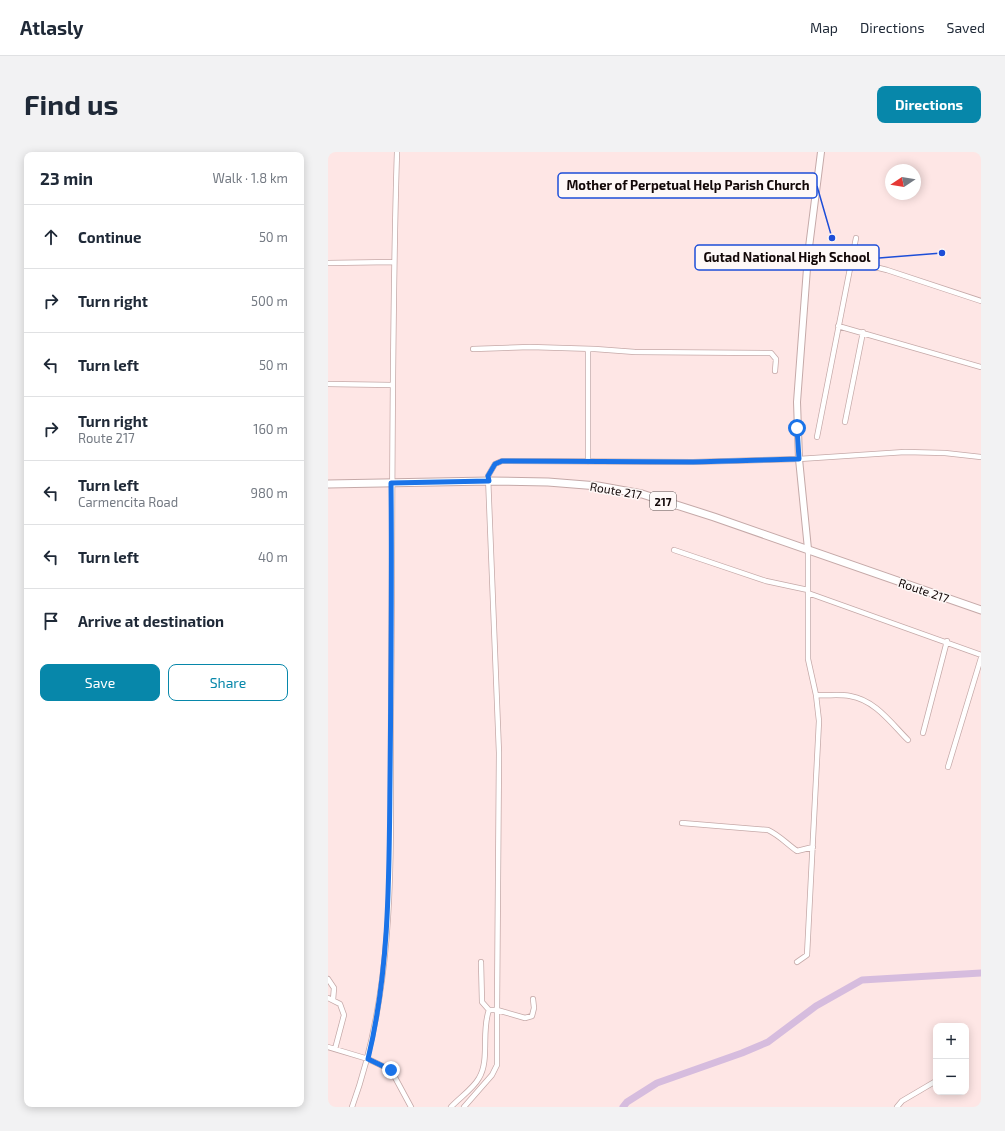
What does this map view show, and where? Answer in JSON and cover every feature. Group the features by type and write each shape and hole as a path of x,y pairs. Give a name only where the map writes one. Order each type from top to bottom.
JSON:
{"main road":[{"path":"808,549 799,459 797,402 808,255 821,152"},
{"name":"Route 217","path":"328,484 489,481 548,482 598,486 642,494 808,549 981,610"}],"street":[{"path":"352,1107 368,1059 376,1026 388,919 392,589 391,483 393,262 397,152"},
{"path":"816,437 856,238"},
{"path":"808,255 852,262 887,270 981,301"},
{"path":"328,263 393,262"},
{"path":"838,326 981,367"},
{"path":"845,422 863,332"},
{"path":"473,349 530,347 588,350 771,354 776,359 775,371"},
{"path":"588,350 588,462"},
{"path":"328,384 392,385"},
{"path":"464,1107 492,1075 497,1065 498,753 488,476 495,464 502,461 693,462 799,459 918,452 981,457"},
{"path":"797,962 807,955 819,721 816,695 808,658 808,549"},
{"path":"674,550 766,581 808,591 947,641 981,655"},
{"path":"923,733 947,641"},
{"path":"948,767 981,658"},
{"path":"816,695 844,695 862,700 883,713 908,740"},
{"path":"682,823 768,830 775,833 786,844 797,851 813,847"},
{"path":"481,962 482,1002 489,1010 497,1010 525,1018 532,1016 534,1008 533,999"},
{"path":"328,979 334,988 330,999 340,1004 344,1015 335,1050"},
{"path":"451,1107 479,1078 484,1063 485,1021 489,1010"},
{"path":"328,1047 368,1059 391,1070 411,1107"},
{"path":"897,1107 902,1102 933,1082"}],"waterway":[{"path":"623,1107 627,1102 657,1083 742,1053 768,1042 816,1006 862,980 981,973"}],"place":[{"name":"Mother of Perpetual Help Parish Church","path":"832,238"},
{"name":"Gutad National High School","path":"942,253"}],"route":[{"path":"391,1070 368,1059 376,1026 388,919 392,589 391,483 489,481 488,476 495,464 502,461 693,462 799,459 797,428"}]}
